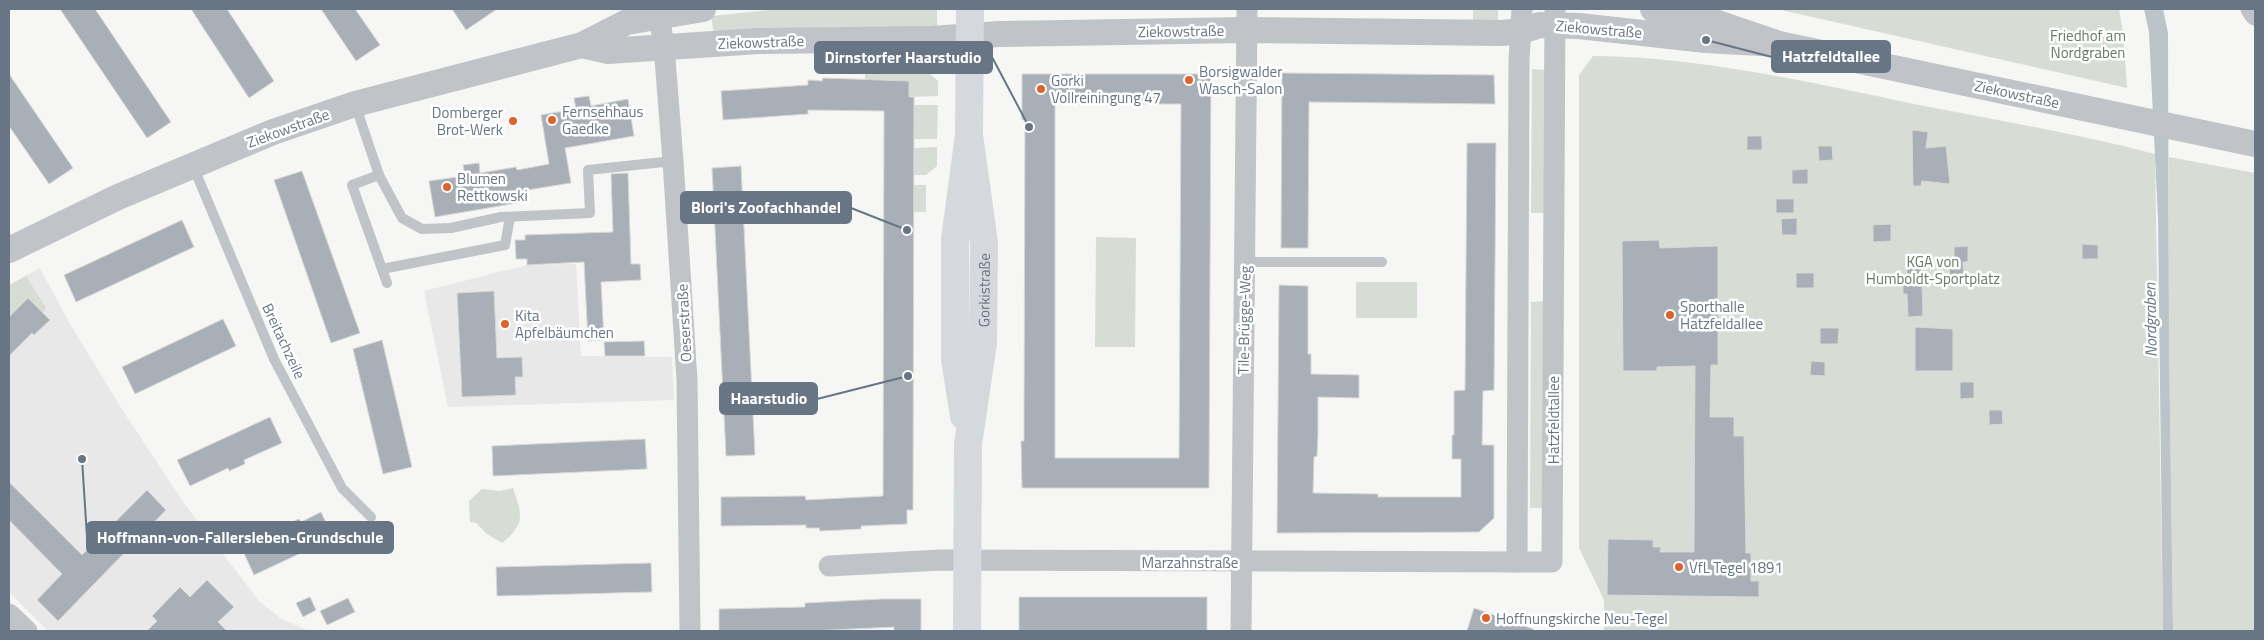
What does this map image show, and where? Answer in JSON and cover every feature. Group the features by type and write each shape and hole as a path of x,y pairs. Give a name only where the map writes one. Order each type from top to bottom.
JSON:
{"main road":[{"name":"Gorkistraße","path":"967,631 968,444 983,343 984,243 969,135 970,9"}],"street":[{"name":"Ziekowstraße","path":"9,250 118,197 192,164 273,132 355,104 582,45 619,24 659,12 703,9"},
{"name":"Ziekowstraße","path":"1653,9 1700,17 1779,44 2255,144"},
{"path":"2251,9 2255,15"},
{"name":"Oeserstraße","path":"659,12 664,46 673,161 687,380 690,631"},
{"name":"Ziekowstraße","path":"582,45 608,51 758,41 970,38 999,34 1246,20 1502,33 1521,20 1540,25 1555,17 1578,26 1706,40 1779,44"},
{"name":"Hatzfeldtallee","path":"1552,562 1555,17"},
{"name":"Tile-Brügge-Weg","path":"1241,631 1246,20"},
{"path":"1517,562 1521,20"},
{"name":"Marzahnstraße","path":"829,566 968,561 1552,562"},
{"path":"9,614 26,631"}],"lane":[{"path":"355,104 379,176 402,218 422,229 451,228 510,217 590,213 588,170 673,161"},
{"name":"Breitachzeile","path":"192,164 274,359 342,488 371,518"},
{"path":"379,176 352,185 387,283"},
{"path":"382,269 506,245 510,217"},
{"path":"1244,262 1382,262"}],"shaded area":[{"path":"2144,9 2163,9 2168,33 2169,341 2173,631 2163,631 2158,219 2149,32"},
{"name":"Kita Apfelbäumchen","path":"576,264 581,356 672,357 674,400 448,407 424,291 527,265"},
{"path":"40,268 70,324 123,411 186,506 260,602 280,618 304,629 319,631 48,631 9,592 9,285"}],"green space":[{"path":"778,9 937,9 937,29 714,34 711,16"},
{"path":"1473,9 1498,9 1498,22 1473,22"},
{"name":"Friedhof am Nordgraben","path":"1777,9 2119,9 2123,33 2127,88"},
{"name":"KGA von Humboldt-Sportplatz","path":"1593,56 1674,61 1755,72 2065,133 2155,154 2163,631 1604,631 1604,600 1579,548 1579,75"},
{"path":"865,67 922,67 938,81 938,96 909,97 909,81 865,81"},
{"path":"1532,69 1548,70 1547,213 1531,213"},
{"path":"914,105 938,105 937,139 913,139"},
{"path":"937,147 937,166 926,175 913,175 913,148"},
{"path":"2169,157 2255,173 2255,631 2173,631 2169,341"},
{"path":"913,185 926,185 926,212 913,212"},
{"path":"1096,237 1136,238 1135,347 1095,347"},
{"path":"26,276 46,308 43,313 28,298 9,317 9,285"},
{"path":"1356,282 1417,282 1417,318 1356,318"},
{"path":"1547,301 1546,508 1530,508 1531,302"},
{"path":"513,488 520,518 515,530 502,543 487,534 476,523 470,522 469,501 482,489 499,491"}],"building":[{"path":"60,9 95,9 171,122 147,138"},
{"path":"191,9 227,9 274,81 249,98"},
{"path":"321,9 355,9 380,45 356,61"},
{"path":"452,9 497,9 466,30"},
{"path":"1282,73 1494,75 1495,104 1309,102 1308,248 1281,248"},
{"path":"9,74 73,168 49,184 9,126"},
{"path":"1022,74 1211,74 1209,488 1022,488 1021,441 1024,441 1025,120 1022,120","holes":["1055,104 1181,104 1179,458 1055,458"]},
{"path":"823,78 909,81 909,97 914,97 913,510 907,510 907,524 861,526 861,529 820,531 819,528 806,528 806,525 721,526 721,497 805,496 806,500 883,496 884,111 808,110 808,114 723,120 721,91 808,85 808,80 822,81"},
{"path":"589,96 591,106 628,99 634,136 565,148 571,183 521,191 523,202 435,217 429,181 465,176 463,165 479,163 480,173 516,167 517,170 549,164 541,115 576,109 574,98"},
{"path":"1912,130 1928,132 1926,148 1946,146 1950,184 1922,181 1921,186 1913,186"},
{"path":"1747,136 1762,136 1762,150 1747,150"},
{"path":"1467,143 1496,143 1494,390 1483,391 1482,445 1494,445 1494,518 1479,532 1277,533 1279,285 1308,286 1308,354 1311,354 1311,374 1359,375 1359,398 1318,397 1317,456 1314,457 1313,493 1378,494 1378,497 1461,497 1461,459 1452,459 1452,435 1454,435 1454,391 1465,390"},
{"path":"1818,146 1832,146 1833,160 1819,161"},
{"path":"741,166 755,455 726,456 712,168"},
{"path":"1808,169 1808,184 1792,184 1792,170"},
{"path":"302,171 360,333 331,343 274,180"},
{"path":"628,173 631,264 640,264 641,280 601,282 604,340 588,341 584,262 527,265 527,259 516,259 515,240 525,240 525,235 613,232 611,174"},
{"path":"1776,199 1794,199 1794,213 1776,213"},
{"path":"1797,218 1797,235 1782,235 1781,219"},
{"path":"182,220 194,247 76,302 64,275"},
{"path":"1891,224 1891,241 1873,242 1873,225"},
{"path":"1659,240 1660,248 1718,246 1718,365 1711,365 1710,417 1734,417 1734,436 1744,436 1746,553 1751,553 1751,581 1759,581 1759,597 1607,595 1608,539 1653,540 1653,547 1661,547 1660,552 1694,552 1695,366 1657,367 1657,371 1623,371 1622,241"},
{"path":"2082,244 2098,245 2098,259 2082,259"},
{"path":"1968,246 1968,262 1963,262 1964,282 1950,283 1949,257 1954,257 1954,247"},
{"path":"1907,257 1921,257 1923,316 1908,317 1907,294 1903,294 1903,277 1907,277"},
{"path":"1796,273 1814,273 1814,288 1796,288"},
{"path":"494,291 497,358 522,357 523,377 515,377 516,395 462,397 457,293"},
{"path":"28,298 50,320 34,335 32,333 9,356 9,317"},
{"path":"223,319 236,346 135,394 122,367"},
{"path":"1915,327 1953,329 1953,371 1915,371"},
{"path":"1820,328 1839,328 1838,344 1820,344"},
{"path":"382,340 412,467 383,474 353,349"},
{"path":"644,341 645,356 605,356 604,342"},
{"path":"1811,361 1825,362 1825,376 1810,375"},
{"path":"1960,382 1974,382 1974,398 1960,399"},
{"path":"1989,410 2002,410 2003,424 1989,425"},
{"path":"270,417 282,443 244,460 245,464 229,471 228,468 190,486 177,460"},
{"path":"645,439 647,469 493,476 492,446"},
{"path":"9,482 82,555 147,490 166,510 58,621 37,600 62,574 9,520"},
{"path":"321,512 333,538 254,575 242,549 263,539 261,536 299,519 301,522"},
{"path":"651,563 652,592 497,596 496,567"},
{"path":"207,580 234,607 218,622 227,631 147,631 157,621 152,616 180,587 190,597"},
{"path":"310,597 316,610 303,617 296,603"},
{"path":"1019,597 1207,597 1207,631 1019,631"},
{"path":"348,598 355,612 327,625 320,611"},
{"path":"921,599 921,631 894,631 894,627 810,631 719,631 719,609 805,607 805,603"},
{"name":"Hoffnungskirche Neu-Tegel","path":"1474,608 1533,629 1533,631 1467,631"}],"place":[{"name":"Hatzfeldtallee","path":"1706,40"},
{"name":"Borsigwalder Wasch-Salon","path":"1189,80"},
{"name":"Gorki Vollreiningung 47","path":"1041,89"},
{"name":"Fernsehhaus Gaedke","path":"552,120"},
{"name":"Domberger Brot-Werk","path":"513,121"},
{"name":"Dirnstorfer Haarstudio","path":"1029,127"},
{"name":"Blumen Rettkowski","path":"447,187"},
{"name":"Blori's Zoofachhandel","path":"907,230"},
{"name":"Sporthalle Hatzfeldallee","path":"1670,315"},
{"name":"Kita Apfelbäumchen","path":"505,324"},
{"name":"Haarstudio","path":"908,376"},
{"name":"Hoffmann-von-Fallersleben-Grundschule","path":"82,459"},
{"name":"VfL Tegel 1891","path":"1679,567"},
{"name":"Hoffnungskirche Neu-Tegel","path":"1486,618"}],"water label":[{"name":"Nordgraben","path":"2150,320"}]}
